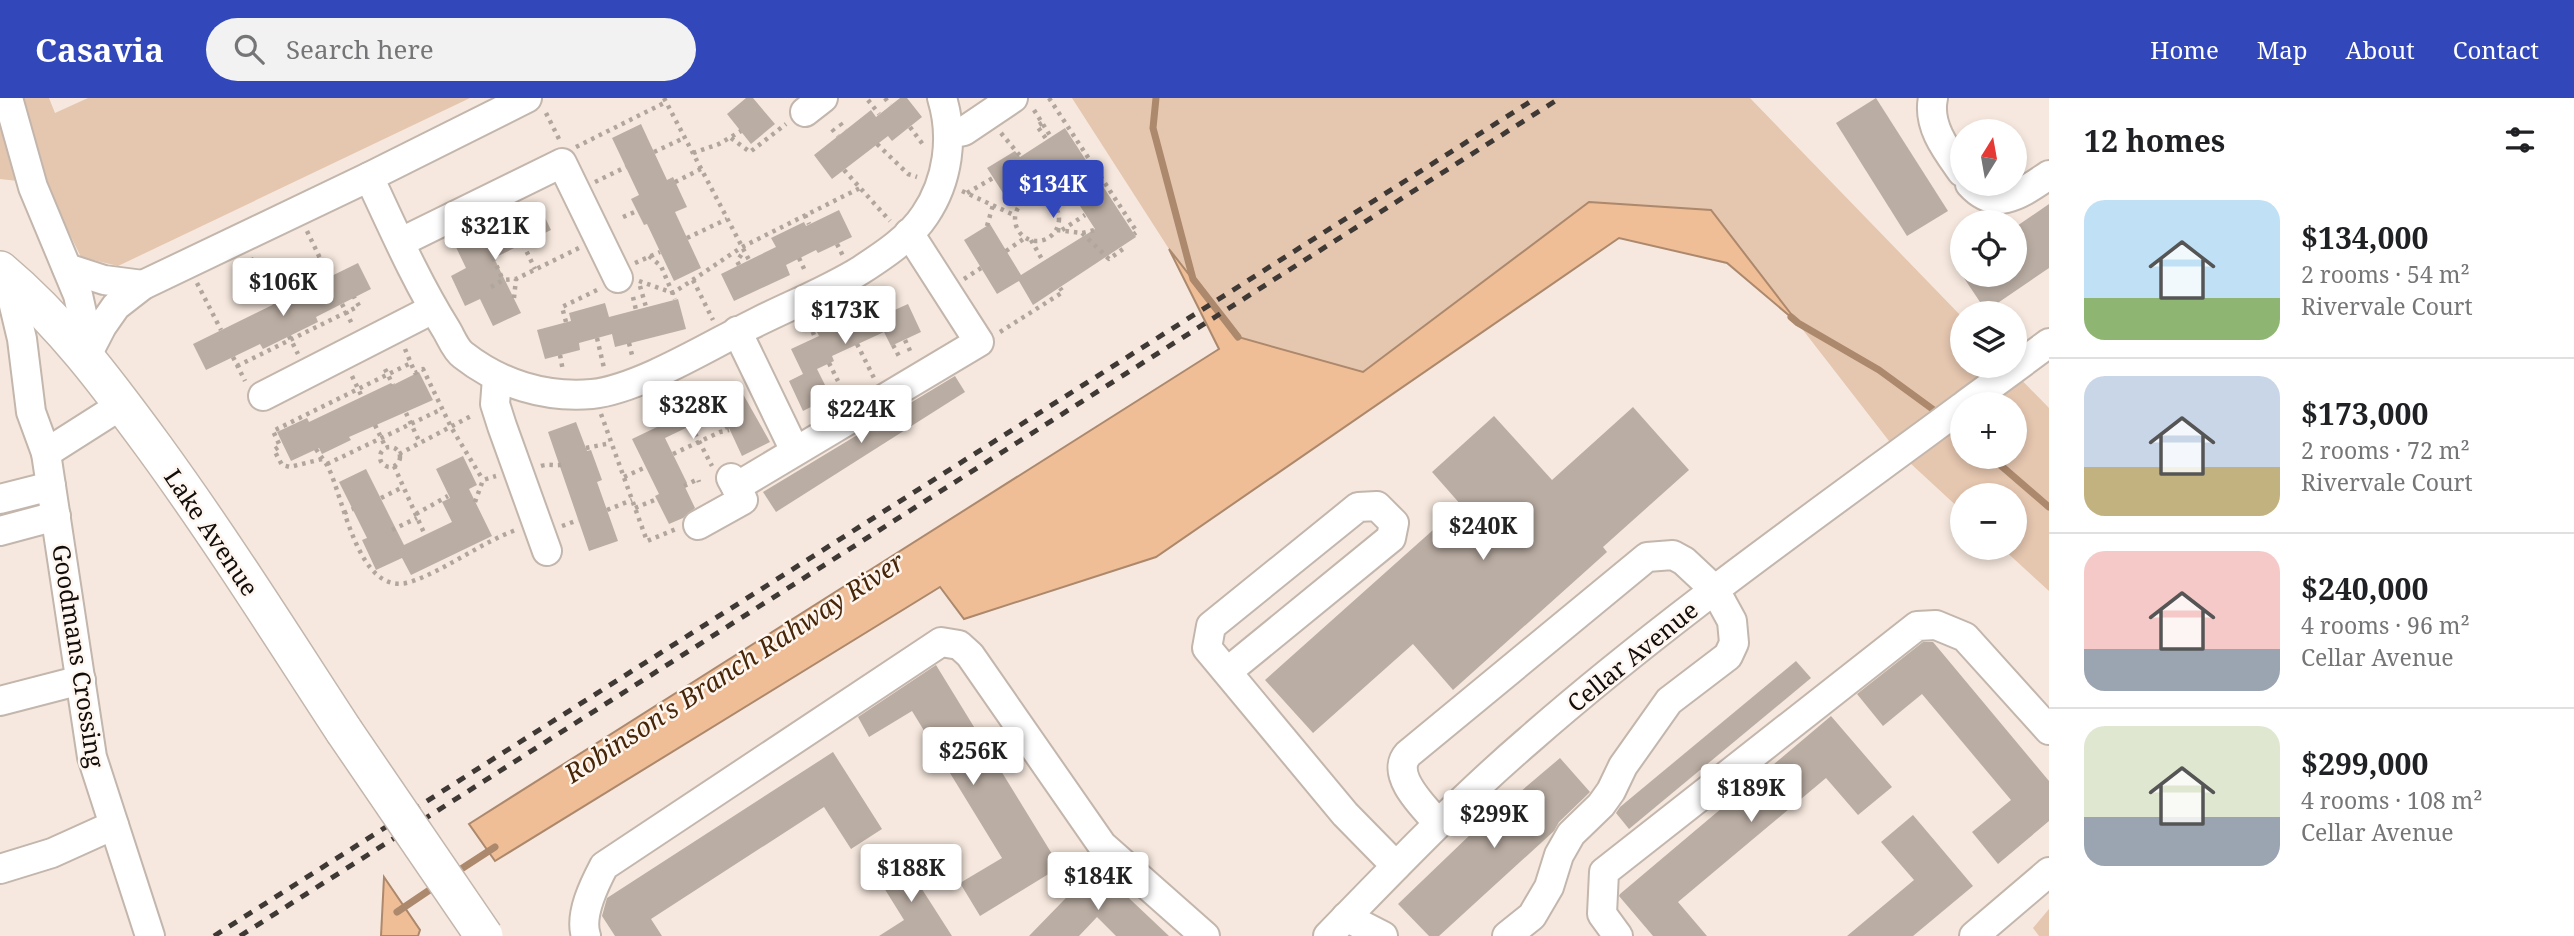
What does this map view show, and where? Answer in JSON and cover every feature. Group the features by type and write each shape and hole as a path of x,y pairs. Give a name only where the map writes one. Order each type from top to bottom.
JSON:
{"main road":[{"name":"Lake Avenue","path":"3,273 40,305 86,357 195,504 344,731 484,936"}],"street":[{"path":"8,98 10,138 78,295 84,322 86,357"},
{"path":"496,391 531,390 568,395 609,391 648,376 859,271 907,236 953,189 947,157 949,134 942,98"},
{"path":"1933,98 1931,106 1939,140 1950,155"},
{"path":"949,134 964,131 1022,102"},
{"path":"86,357 116,306 143,285 369,177 537,105"},
{"path":"401,242 564,158 576,192 599,239 628,279"},
{"path":"2027,189 2049,174"},
{"path":"369,177 433,309 460,354 496,391 516,468 547,551"},
{"path":"1987,196 2007,199 2014,196"},
{"path":"698,525 743,500 727,479 795,452 979,342 907,236"},
{"path":"67,268 104,280 143,285"},
{"name":"Goodmans Crossing","path":"3,273 22,339 31,412 46,453 92,757 150,936"},
{"path":"263,396 433,309"},
{"path":"730,335 795,452"},
{"name":"Cellar Avenue","path":"1982,392 2049,343"},
{"path":"46,453 122,404"},
{"name":"Cellar Avenue","path":"1337,927 1438,823 1530,739 1715,590 1950,416"},
{"path":"0,499 51,486"},
{"path":"1227,672 1391,538 1394,523 1377,506 1358,507 1211,626 1207,648 1345,814 1396,866"},
{"path":"0,531 55,516"},
{"path":"1438,823 1405,784 1403,765 1408,754 1647,557 1673,555 1684,561 1715,590 1732,621 1734,643 1728,656 1669,701 1623,766 1606,798 1571,834 1559,855 1549,887 1532,916 1507,936"},
{"path":"1618,936 1602,914 1604,872 1917,626 1936,625 1965,637 2049,730"},
{"path":"586,936 584,920 604,866 941,642 959,645 970,655 1102,845 1205,936"},
{"path":"0,701 81,680"},
{"path":"0,869 52,853 114,825"},
{"path":"1974,936 2049,872"},
{"path":"1337,927 1383,936"}],"path":[{"path":"885,98 890,105"},
{"path":"1049,98 1138,232 1134,234"},
{"path":"537,105 564,158 665,100 749,260"},
{"path":"868,100 878,114"},
{"path":"1022,102 1042,123 1049,138"},
{"path":"731,138 750,152 806,110"},
{"path":"840,123 845,130"},
{"path":"832,129 838,136"},
{"path":"693,153 731,138 741,131"},
{"path":"654,152 684,138"},
{"path":"877,144 908,174 953,189 1016,216"},
{"path":"576,192 626,167"},
{"path":"675,182 701,169"},
{"path":"844,170 907,236"},
{"path":"953,189 993,178"},
{"path":"1027,178 1041,198 1056,208 1059,230"},
{"path":"1063,180 1041,198 1024,201 1019,206 1016,227 1025,238 1046,239 1085,215"},
{"path":"674,296 693,280 743,249 860,188"},
{"path":"987,226 993,205"},
{"path":"623,217 637,211"},
{"path":"297,212 329,277"},
{"path":"805,215 809,224"},
{"path":"687,238 727,219"},
{"path":"1059,230 1082,233 1095,230"},
{"path":"1082,233 1109,259 1123,249 1121,247"},
{"path":"241,238 275,304"},
{"path":"1006,251 1025,238"},
{"path":"491,286 503,280 516,279 599,239"},
{"path":"1031,240 1043,261"},
{"path":"523,244 535,269"},
{"path":"739,265 737,261 743,249"},
{"path":"649,257 663,265 674,296"},
{"path":"493,258 503,280"},
{"path":"188,263 221,330"},
{"path":"514,298 516,279"},
{"path":"566,323 562,307 628,279 674,296"},
{"path":"693,280 730,335"},
{"path":"979,342 1063,292 1060,288"},
{"path":"237,366 359,306 354,297"},
{"path":"572,302 574,311"},
{"path":"395,329 415,373 423,369 451,427 483,480"},
{"path":"858,344 885,398"},
{"path":"321,459 290,467 282,465 274,450 281,446 273,431 387,371 411,363"},
{"path":"829,363 838,381"},
{"path":"387,371 393,385"},
{"path":"829,394 836,390"},
{"path":"399,454 451,427 496,391"},
{"path":"593,393 647,541 672,530 698,525"},
{"path":"327,464 442,409"},
{"path":"406,413 420,443"},
{"path":"375,425 386,448"},
{"path":"691,426 727,479"},
{"path":"673,454 729,430"},
{"path":"586,448 611,443"},
{"path":"392,447 399,454 399,460 394,466 385,466 381,461 382,452 386,448 392,447"},
{"path":"316,449 327,464 344,513 373,573 389,582 412,581 439,564 507,533 537,523"},
{"path":"394,466 425,535"},
{"path":"624,477 646,467"},
{"path":"483,480 516,468"},
{"path":"684,486 698,479 699,482"},
{"path":"475,502 483,480"},
{"path":"380,498 404,487"},
{"path":"392,530 448,496"},
{"path":"635,508 657,499"},
{"path":"607,510 633,500"},
{"path":"344,513 353,509"}],"shaded area":[{"path":"0,98 49,98 55,113 88,98 470,98 118,266 81,257 45,184 0,179"},
{"path":"1072,98 1750,98 1950,305 1950,378 2020,378 2049,408 2049,591 2015,560 2027,560 2027,483 1950,483 1950,500 1896,450 1710,210 1589,202 1363,372 1238,337 1169,249"},
{"path":"2049,909 2049,936 2039,936 2033,928"}],"water":[{"path":"1589,202 1711,210 1798,323 1727,263 1619,238 1156,557 964,619 940,587 495,861 469,824 1219,349 1169,249 1238,337 1363,372"},
{"path":"384,877 420,930 418,936 381,936"}],"building":[{"path":"746,98 753,98 775,124 751,144 727,114"},
{"path":"900,98 907,98 922,117 892,141 888,136 832,179 814,155 871,110 876,117"},
{"path":"1876,98 1948,211 1907,236 1836,123"},
{"path":"641,124 667,180 673,177 687,207 675,212 701,268 674,281 647,224 644,225 631,199 639,195 612,138"},
{"path":"1065,128 1136,237 1033,305 1019,281 997,294 964,240 990,224 1021,275 1095,229 1056,169 1034,183 1030,176 1003,193 987,168 1015,151 1020,157"},
{"path":"538,203 551,230 494,258 521,313 493,326 480,299 465,306 451,276 466,268 454,243"},
{"path":"2049,204 2049,268 2027,283 2027,219"},
{"path":"839,210 852,237 786,265 790,275 734,301 721,274 776,247 771,238 804,222 806,226"},
{"path":"358,263 371,289 316,317 318,322 263,349 260,344 206,370 193,344"},
{"path":"1970,287 2021,287 2001,301 1979,301"},
{"path":"678,299 686,329 615,347 612,334 579,343 580,350 545,359 537,330 571,321 569,313 605,303 609,317"},
{"path":"873,304 879,317 908,304 921,332 891,346 884,332 832,356 834,361 817,369 831,397 803,411 789,381 803,374 791,349 819,336 816,330"},
{"path":"419,372 433,400 349,437 351,440 322,454 319,448 291,461 277,432 307,418 309,422"},
{"path":"955,376 965,392 776,512 763,492"},
{"path":"707,385 714,399 739,387 770,442 742,456 729,428 726,430 717,413 665,438 687,483 684,485 695,508 683,518 669,524 655,496 659,494 632,439 657,427 650,413"},
{"path":"1633,407 1689,470 1603,547 1607,552 1453,690 1413,644 1313,733 1265,680 1461,505 1432,472 1494,416 1552,480"},
{"path":"576,422 587,451 591,450 602,480 597,482 618,541 589,551 548,432"},
{"path":"463,456 477,485 469,489 492,536 411,575 402,558 376,570 362,540 367,538 339,482 366,469 404,545 452,522 442,502 450,498 436,469"},
{"path":"1923,642 1933,642 2049,781 2049,821 1998,864 1972,832 2011,800 1922,694 1883,726 1857,694"},
{"path":"1796,661 1811,678 1629,829 1616,813 1620,807"},
{"path":"936,665 1060,867 980,916 960,883 1002,858 912,711 869,737 858,717"},
{"path":"1831,716 1892,787 1858,815 1826,778 1678,902 1707,936 1653,936 1620,894"},
{"path":"833,752 882,829 851,849 824,807 651,919 662,936 615,936 602,916 607,898"},
{"path":"1560,758 1590,792 1559,822 1554,831 1439,936 1429,936 1398,904 1473,832"},
{"path":"1913,815 1973,886 1913,936 1847,936 1914,880 1881,842"},
{"path":"902,858 952,936 879,936 904,920 876,875"},
{"path":"1096,867 1169,936 1116,936 1097,917 1079,936 1029,936"}],"waterway":[{"path":"1156,98 1153,128 1193,279 1238,337"},
{"name":"Robinson's Branch Rahway River","path":"1791,317 1879,370 1942,416"},
{"name":"Robinson's Branch Rahway River","path":"2005,469 2049,507"},
{"name":"Robinson's Branch Rahway River","path":"455,873 495,847"},
{"name":"Robinson's Branch Rahway River","path":"397,912 437,885"}],"railway":[{"path":"214,936 1536,98"},
{"path":"240,936 1560,98"}]}
